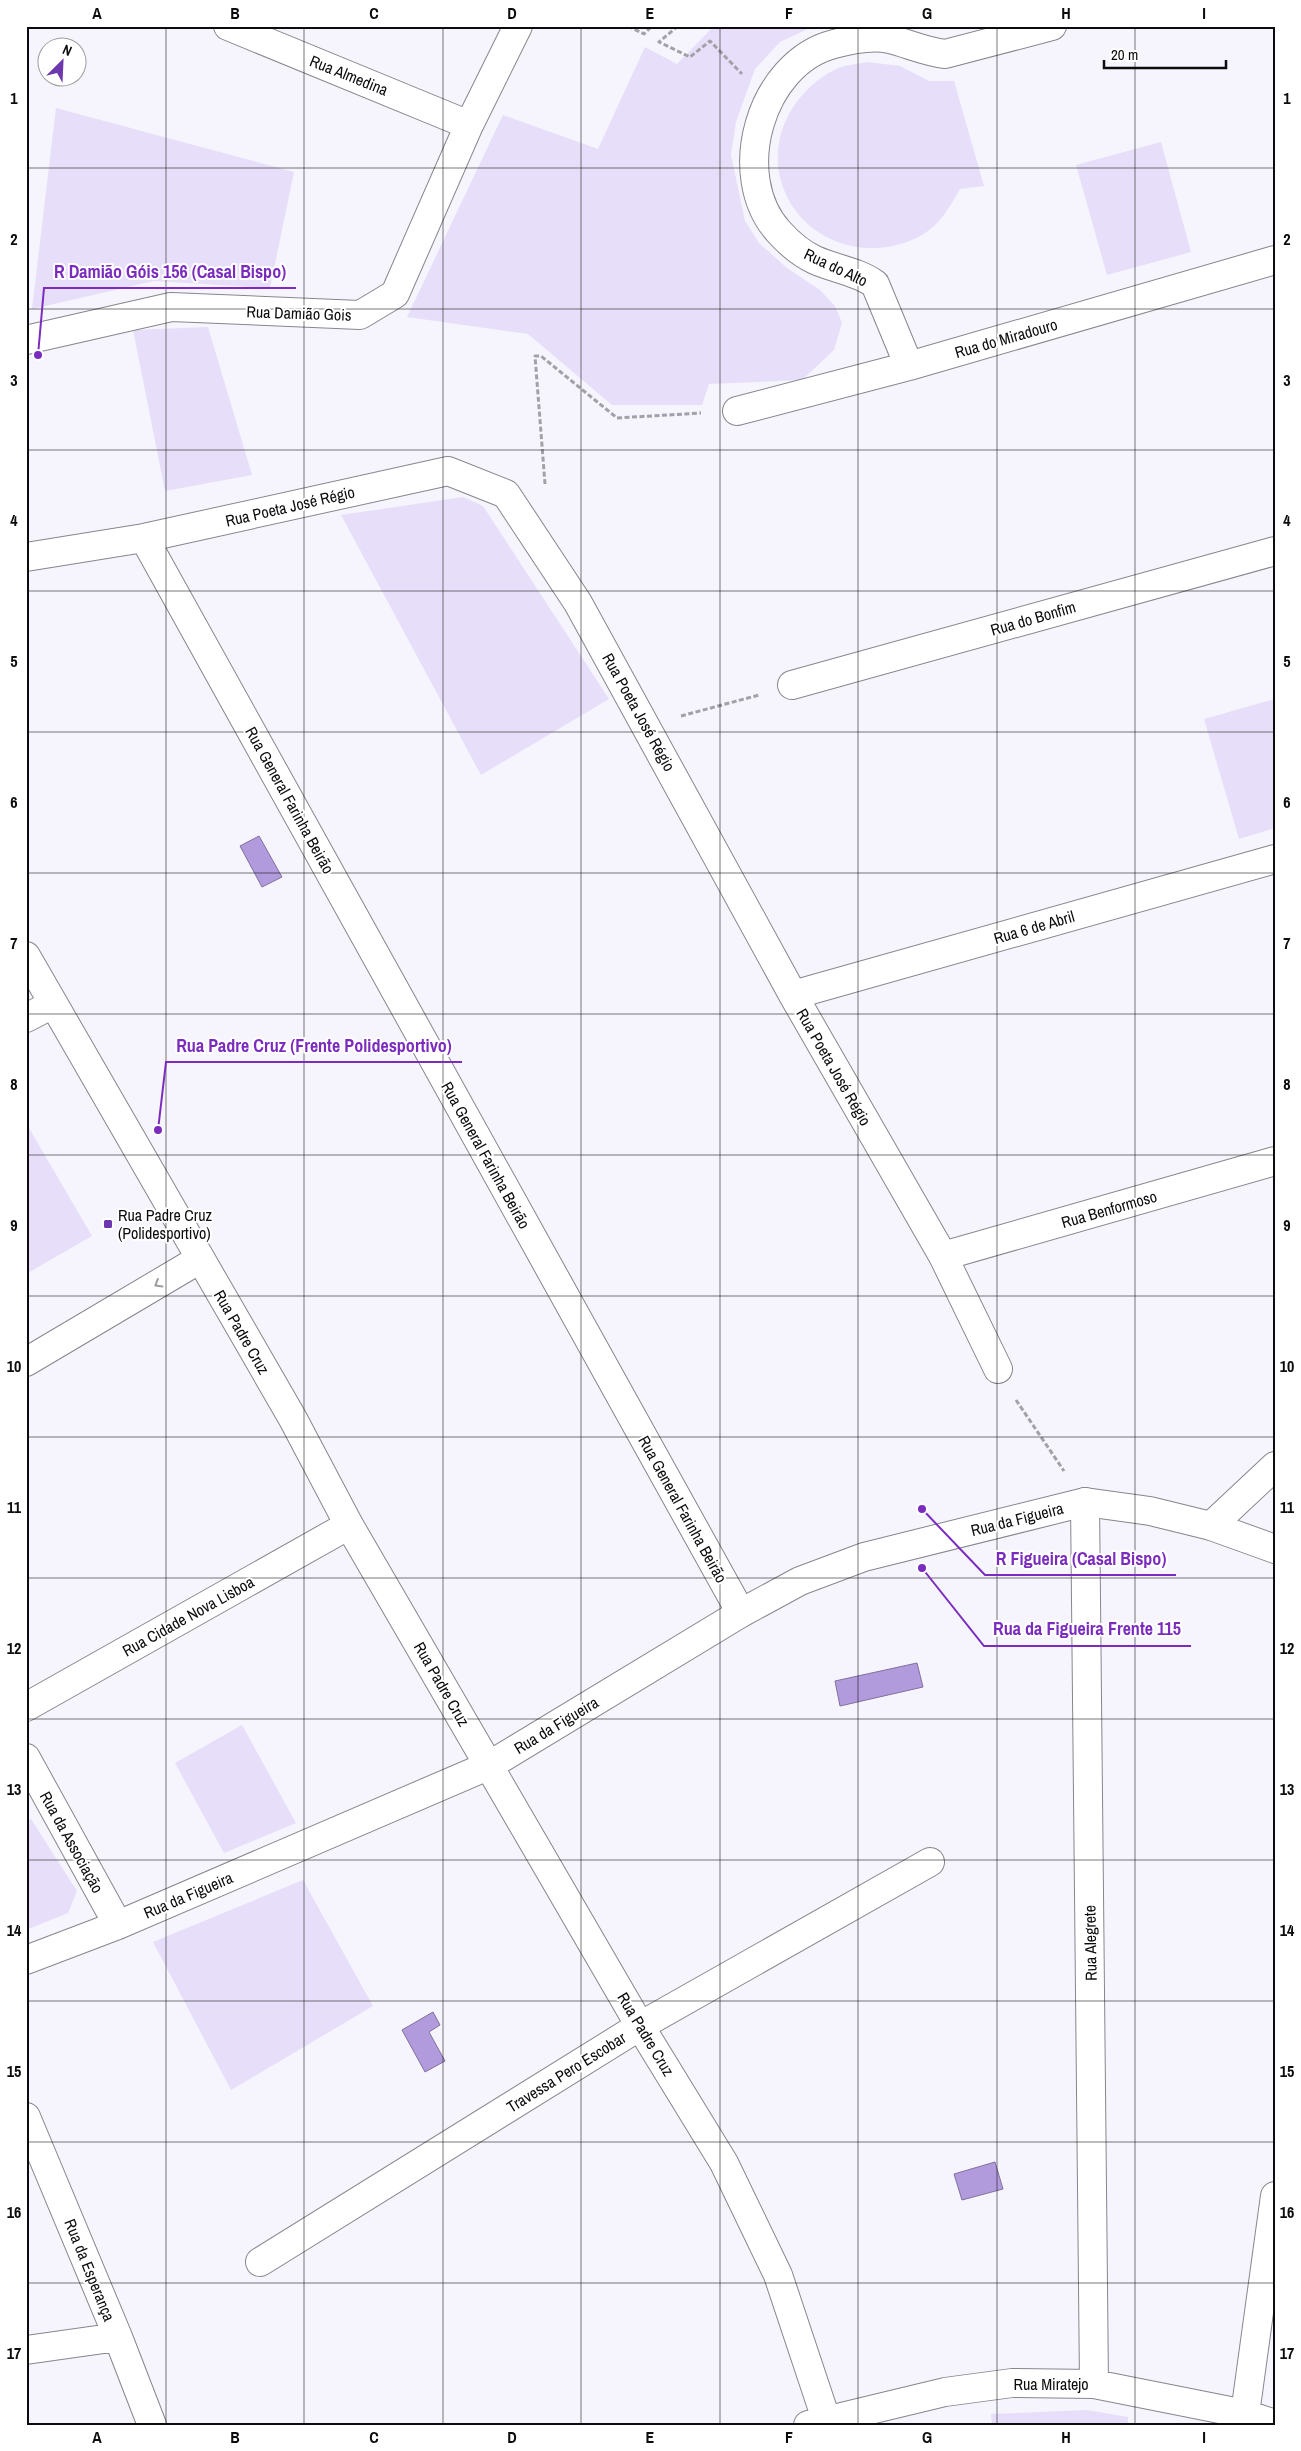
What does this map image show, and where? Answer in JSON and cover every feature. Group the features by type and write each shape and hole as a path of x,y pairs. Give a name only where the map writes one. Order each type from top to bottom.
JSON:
{"street":[{"name":"Rua Almedina","path":"228,26 469,125"},
{"name":"Rua Damião Gois","path":"26,340 170,307 360,315 395,294 469,125 518,26"},
{"name":"Rua do Alto","path":"909,366 874,284 864,277 815,260 796,248 778,231 764,207 754,158 757,131 768,101 786,75 808,57 832,44 862,38 889,39 928,52 945,54 1052,26"},
{"name":"Rua do Miradouro","path":"737,411 909,366 1275,260"},
{"name":"Rua Poeta José Régio","path":"26,557 144,538 448,471 506,494 578,603 647,726 793,996 943,1256 998,1369"},
{"name":"Rua General Farinha Beirão","path":"144,538 741,1614"},
{"name":"Rua do Bonfim","path":"792,685 1275,551"},
{"name":"Rua 6 de Abril","path":"793,996 1275,859"},
{"name":"Rua Padre Cruz","path":"26,956 293,1419 349,1525 640,2026 724,2163 778,2275 821,2423"},
{"path":"26,1018 53,1004"},
{"name":"Rua Benformoso","path":"943,1256 1275,1161"},
{"path":"26,1362 200,1259"},
{"path":"1211,1526 1275,1466"},
{"name":"Rua da Figueira","path":"26,1960 118,1925 490,1765 741,1614 800,1581 864,1557 1085,1502"},
{"path":"1085,1502 1150,1510 1211,1526 1275,1549"},
{"name":"Rua Alegrete","path":"1085,1502 1094,2384"},
{"name":"Rua Cidade Nova Lisboa","path":"26,1707 349,1525"},
{"name":"Rua da Associação","path":"26,1758 118,1925"},
{"name":"Travessa Pero Escobar","path":"260,2262 640,2026 930,1862"},
{"name":"Rua da Esperança","path":"28,2129 118,2337 152,2425"},
{"path":"1245,2414 1275,2196"},
{"path":"26,2350 118,2337"},
{"name":"Rua Miratejo","path":"821,2423 945,2392 1012,2383 1094,2384 1245,2414 1275,2424"}],"path":[{"path":"628,26 644,34 652,26"},
{"path":"678,26 659,42 690,57 710,41 768,101"},
{"path":"546,484 535,356 541,356 617,418 737,411"},
{"path":"647,726 792,685"},
{"path":"998,1369 1018,1403 1085,1502"}],"shaded area":[{"path":"714,26 814,26 780,42 755,69 736,122 731,155 745,221 759,243 787,268 820,290 835,306 842,323 834,350 802,380 709,384 702,405 612,405 528,334 407,317 503,115 598,149 645,47 677,64"},
{"path":"867,62 900,66 929,81 954,81 984,186 960,189 944,215 928,231 905,243 887,247 850,246 833,240 817,231 803,219 791,204 782,185 778,166 779,146 783,128 791,111 802,95 817,81 834,70"},
{"path":"56,108 294,172 270,288 154,281 32,309"},
{"path":"1161,142 1191,252 1107,275 1076,165"},
{"path":"208,327 252,475 165,491 133,330"},
{"path":"463,497 483,506 609,699 481,775 341,515"},
{"path":"1275,699 1275,828 1239,839 1204,719"},
{"path":"259,836 282,877 262,887 240,846"},
{"path":"26,1123 92,1236 26,1274"},
{"path":"917,1663 923,1687 840,1706 835,1681"},
{"path":"242,1725 296,1823 224,1853 175,1763"},
{"path":"31,1819 77,1891 68,1913 26,1930 26,1821"},
{"path":"303,1880 373,2006 231,2090 153,1942"},
{"path":"433,2012 440,2025 429,2032 445,2061 425,2072 402,2030"},
{"path":"995,2162 1003,2189 962,2200 954,2174"},
{"path":"1087,2410 1128,2417 1128,2425 992,2425 991,2414"}],"place":[{"name":"R Damião Góis 156 (Casal Bispo)","path":"38,355"},
{"name":"Rua Padre Cruz (Frente Polidesportivo)","path":"158,1130"},
{"name":"Rua Padre Cruz (Polidesportivo)","path":"108,1224"},
{"name":"R Figueira (Casal Bispo)","path":"922,1509"},
{"name":"Rua da Figueira Frente 115","path":"922,1568"}]}
